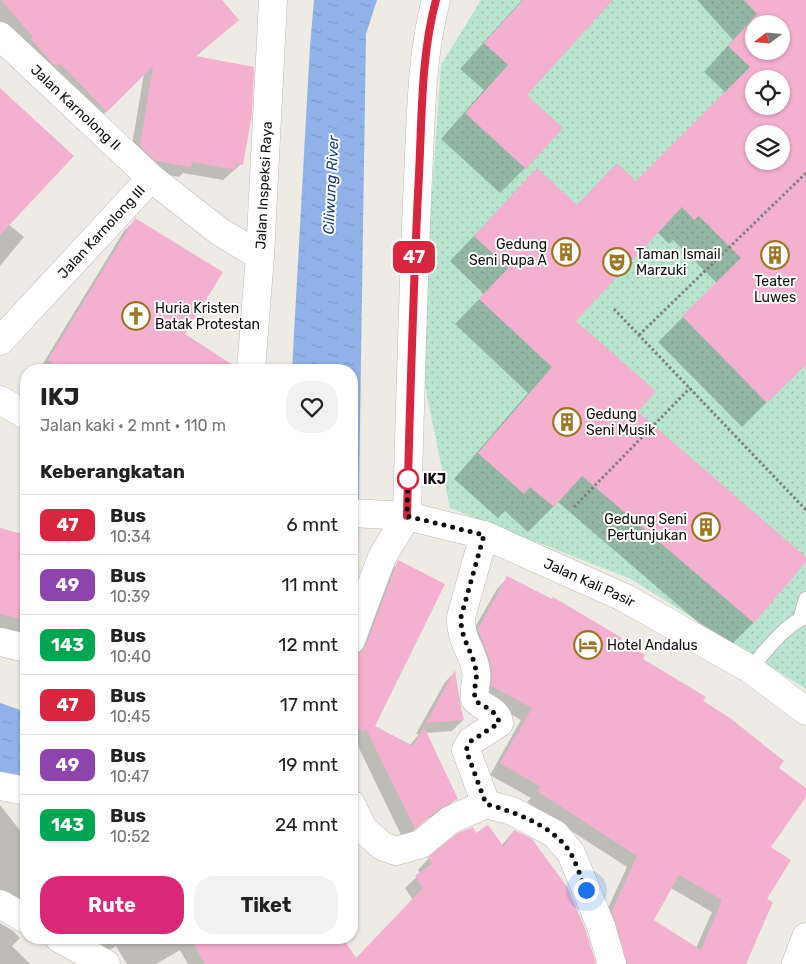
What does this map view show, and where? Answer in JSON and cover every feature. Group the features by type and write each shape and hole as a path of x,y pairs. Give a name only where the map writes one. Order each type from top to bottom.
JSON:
{"street":[{"name":"Jalan Inspeksi Raya","path":"251,364 260,256 273,0"},
{"path":"358,621 382,557 394,515 414,259 427,45 436,0"},
{"name":"Jalan Karnolong II","path":"0,36 151,178"},
{"name":"Jalan Karnolong III","path":"0,341 151,178 218,231 260,256"},
{"path":"0,400 20,412"},
{"name":"Jalan Kali Pasir","path":"358,513 394,515 484,535 625,598 750,670 806,711"},
{"path":"484,535 461,617 461,628 476,670 475,699 499,719 499,723 471,741 466,750 486,804"},
{"path":"0,642 20,647"},
{"path":"0,786 20,791"},
{"path":"358,819 363,829 382,846 396,851 421,844 450,820 486,804 512,811 555,834 571,853 601,926 612,964"},
{"path":"0,904 20,916"},
{"path":"796,964 806,936"},
{"path":"70,944 106,964"}],"lane":[{"path":"750,670 776,639 803,618 806,599"}],"path":[{"path":"638,335 806,173"},
{"path":"614,309 806,510"},
{"path":"574,507 690,388"}],"green space":[{"name":"Taman Ismail Marzuki","path":"481,0 806,0 806,689 631,579 450,508 420,362 441,65"}],"water":[{"name":"Ciliwung River","path":"314,0 377,0 366,34 358,554 358,364 292,364"},
{"path":"0,703 20,710 20,780 0,776"}],"building":[{"path":"1,0 222,0 239,20 196,56 254,67 252,114 243,165 236,163 235,170 192,162 191,167 155,161 140,146 153,66 107,112 60,63 56,67 31,39 33,37"},
{"path":"523,0 613,0 527,95 563,128 526,169 465,113 508,65 484,43"},
{"path":"744,0 806,0 806,365 767,403 682,316 741,258 699,216 694,220 682,207 576,321 656,391 638,412 806,557 806,562 754,623 582,476 554,507 530,487 524,494 478,453 552,367 479,299 508,268 474,236 537,168 577,205 617,163 636,181 745,72 745,115 790,115 790,70 747,70 750,67 728,46 745,27 745,60 790,60 790,15 756,15"},
{"path":"0,88 74,156 0,235"},
{"name":"Huria Kristen Batak Protestan","path":"135,218 223,272 185,334 231,364 54,364 48,360"},
{"path":"0,528 20,533 20,619 0,614"},
{"path":"398,560 445,584 375,726 413,746 424,727 458,799 440,808 415,829 367,731 358,729 358,653 366,645"},
{"path":"507,576 552,599 553,597 622,638 620,641 645,655 643,659 706,697 703,701 730,718 784,761 779,768 806,788 806,797 771,847 791,860 767,899 773,902 746,964 627,964 612,911 637,856 537,791 541,787 500,763 532,708 491,686 490,660 478,629","holes":["679,875 722,900 701,950 654,920"]},
{"path":"455,670 459,701 464,720 426,723"},
{"path":"488,825 504,847 514,830 532,839 568,888 586,931 596,964 205,964 193,944 347,944 356,958 423,888 415,876 432,864 428,857 458,833 473,827 476,833"}],"bus line":[{"name":"47","path":"407,516 414,259 421,127 427,45 436,0"}],"place":[{"name":"Gedung Seni Rupa A","path":"566,252"},
{"name":"Teater Luwes","path":"775,255"},
{"name":"Taman Ismail Marzuki","path":"617,262"},
{"name":"Huria Kristen Batak Protestan","path":"136,316"},
{"name":"Gedung Seni Musik","path":"567,422"},
{"name":"IKJ","path":"408,479"},
{"name":"Gedung Seni Pertunjukan","path":"706,527"},
{"name":"Hotel Andalus","path":"588,645"}],"route":[{"path":"408,479 408,476 407,516 484,535 461,617 461,628 476,670 475,699 499,719 499,723 471,741 466,750 486,804 512,811 555,834 571,853 586,890"}]}
